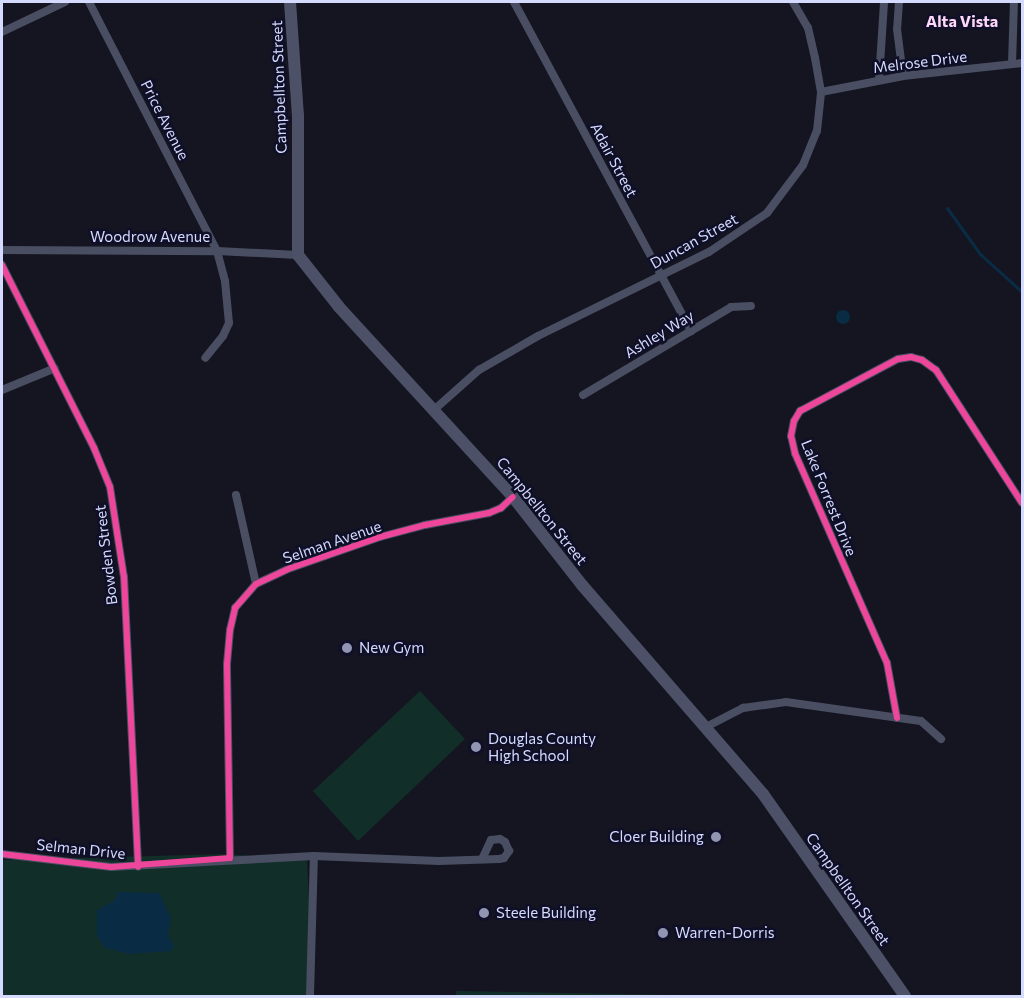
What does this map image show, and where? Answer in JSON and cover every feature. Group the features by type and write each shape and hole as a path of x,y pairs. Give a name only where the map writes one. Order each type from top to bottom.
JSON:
{"main road":[{"name":"Campbellton Street","path":"290,2 297,92 298,255 339,307 435,409 513,497 582,585 763,794 905,996"}],"street":[{"path":"2,32 65,2"},
{"name":"Price Avenue","path":"89,2 217,251 225,280 229,322 223,336 205,358"},
{"name":"Adair Street","path":"514,2 691,331"},
{"name":"Duncan Street","path":"435,409 479,370 538,336 709,252 767,213 803,165 817,131 821,92 808,28 793,2"},
{"path":"879,80 884,2"},
{"path":"899,2 897,28 903,76"},
{"path":"1012,64 1014,2"},
{"name":"Melrose Drive","path":"821,92 903,76 1023,63"},
{"name":"Woodrow Avenue","path":"2,250 217,251 298,255"},
{"name":"Bowden Street","path":"2,265 55,368 110,487 118,524 124,577 138,867"},
{"name":"Ashley Way","path":"583,395 731,307 751,306"},
{"name":"Lake Forrest Drive","path":"897,718 887,663 795,453 791,436 794,421 800,411 897,359 911,357 921,360 936,370 1023,503"},
{"path":"2,390 55,368"},
{"path":"236,495 256,584"},
{"name":"Selman Avenue","path":"230,858 227,664 230,630 235,608 256,584 291,568 380,537 425,525 489,513 501,508 513,497"},
{"path":"706,727 743,708 786,702 921,722 941,739"},
{"name":"Selman Drive","path":"2,854 111,867 138,867 230,858 314,856 440,861 482,860"},
{"path":"310,996 314,856"}],"green space":[{"path":"420,691 465,739 358,841 313,791"},
{"path":"228,854 307,860 311,944 309,996 2,996 2,860"},
{"path":"456,991 684,995 684,996 456,996"}],"water":[{"path":"843,310 848,312 850,317 848,322 843,324 838,322 836,317 838,312"},
{"path":"118,892 159,893 171,918 168,936 174,946 171,951 128,954 105,948 97,936 97,910 114,901"}],"waterway":[{"path":"947,208 980,254 1022,292"}],"cycle path":[{"path":"2,265 94,448 110,487 124,577 138,867"},
{"path":"897,718 887,663 795,453 791,436 794,421 800,411 898,359 911,357 922,360 936,370 1022,503"},
{"path":"2,854 111,867 230,858 227,664 230,630 235,608 256,584 291,568 380,537 425,525 489,513 501,508 513,497"}],"place":[{"name":"New Gym","path":"347,648"},
{"name":"Douglas County High School","path":"476,747"},
{"name":"Cloer Building","path":"716,837"},
{"name":"Steele Building","path":"484,913"},
{"name":"Warren-Dorris","path":"663,933"}],"district":[{"name":"Alta Vista","path":"962,21"}]}
